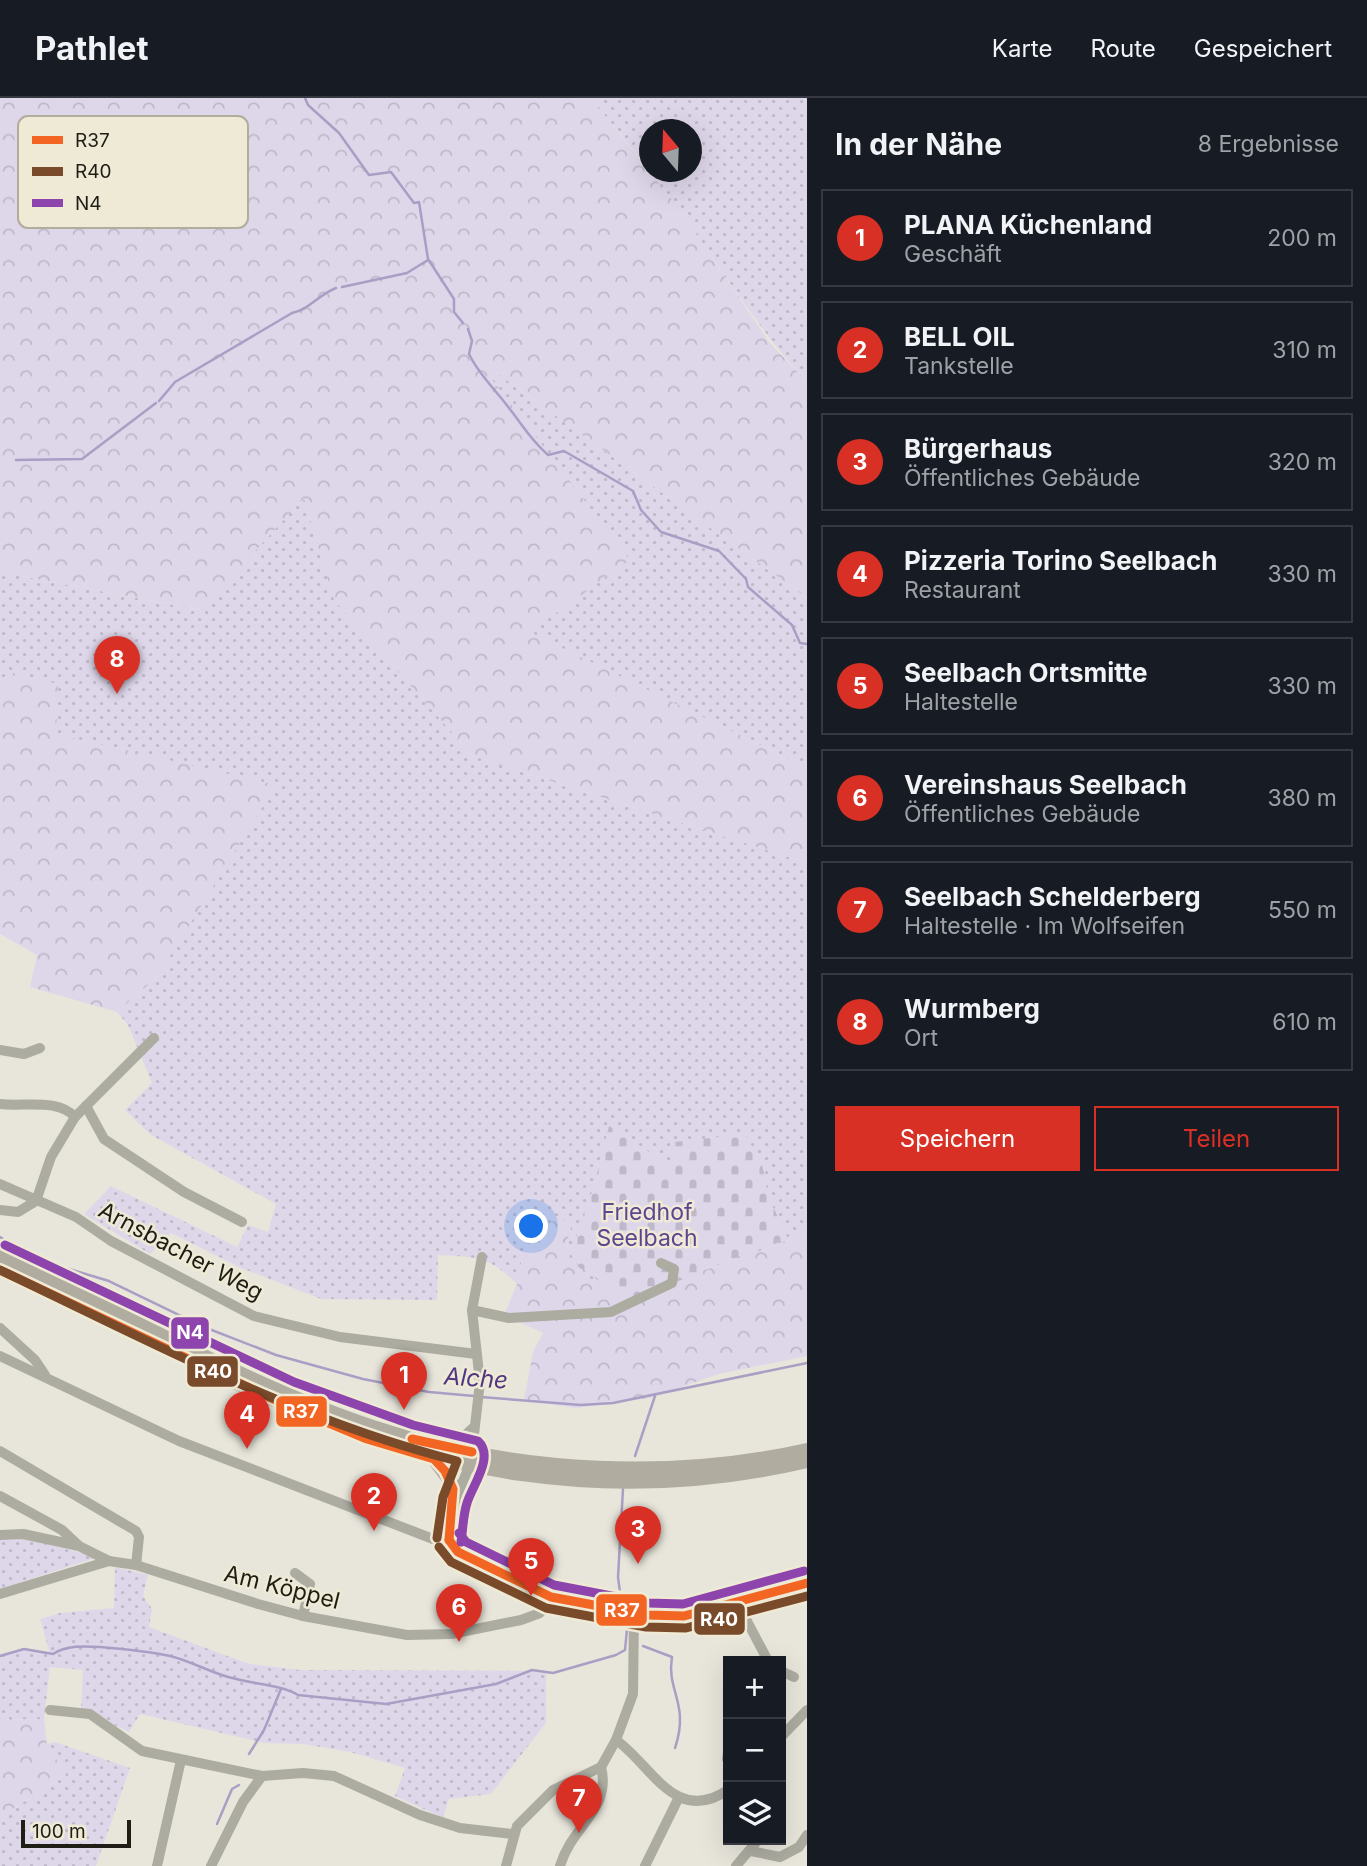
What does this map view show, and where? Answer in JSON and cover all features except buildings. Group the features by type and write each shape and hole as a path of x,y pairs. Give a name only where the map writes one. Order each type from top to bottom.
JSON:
{"main road":[{"path":"0,1256 293,1395 464,1458 549,1477 619,1481 710,1476 807,1461"},
{"path":"0,1270 44,1288 288,1406 367,1439 434,1459 464,1458 592,1467 663,1468 743,1461 807,1450"},
{"path":"434,1459 445,1471 454,1495"}],"street":[{"path":"0,1210 18,1212 36,1201 51,1157 75,1117 153,1038"},
{"path":"0,1050 24,1054 40,1048"},
{"path":"0,1104 23,1107 54,1105 68,1108 75,1117"},
{"path":"86,1105 104,1139 184,1192 242,1222"},
{"name":"Arnsbacher Weg","path":"0,1184 76,1217 111,1241 254,1316 340,1337 476,1354"},
{"path":"482,1257 472,1310 478,1396 472,1428 475,1438 464,1458 454,1495 449,1540 458,1552 551,1597 677,1617 807,1583"},
{"path":"472,1310 509,1318 611,1312 672,1283 674,1269 661,1262"},
{"path":"0,1328 35,1360 45,1375"},
{"path":"0,1356 223,1459 433,1539 449,1540"},
{"path":"0,1451 136,1531 139,1537 136,1565"},
{"path":"0,1496 62,1530 79,1546"},
{"name":"Am Köppel","path":"0,1535 23,1535 79,1546 109,1561 136,1565 303,1616 407,1635 437,1636 532,1617 547,1607 551,1597"},
{"path":"0,1594 109,1561"},
{"path":"295,1573 310,1584 303,1616"},
{"path":"737,1602 765,1656"},
{"path":"560,1866 575,1833 599,1805 603,1793 601,1767 616,1740 633,1694 631,1637 627,1611"},
{"path":"786,1673 794,1677"},
{"path":"50,1710 90,1714 142,1751 262,1776 303,1773 334,1776 430,1818 460,1828 512,1833"},
{"path":"786,1732 807,1710"},
{"path":"616,1740 660,1783 679,1797 708,1799 723,1792"},
{"path":"157,1866 181,1760"},
{"path":"506,1866 512,1833 554,1790 601,1767"},
{"path":"211,1866 243,1802 262,1776"},
{"path":"645,1866 679,1797"},
{"path":"751,1851 780,1857 799,1847 807,1835"},
{"path":"736,1866 755,1845"}],"green space":[{"path":"0,98 591,98 639,158 639,182 658,182 680,210 769,342 807,382 807,598 475,357 630,560 530,632 807,768 807,863 473,756 334,600 304,498 201,610 0,572"},
{"path":"591,98 807,98 807,382 765,332 658,182 702,182 702,119 639,119 639,157"},
{"path":"472,355 807,598 807,768 529,632"},
{"path":"304,498 335,600 473,756 807,863 807,1232 726,1264 674,1277 617,1284 586,1283 568,1259 568,1234 523,1254 517,1284 490,1263 462,1256 438,1255 437,1300 321,1299 241,1268 171,1233 150,1254 84,1214 111,1186 237,1247 248,1225 268,1232 276,1204 151,1135 125,1110 152,1083 128,1025 117,1012 158,976 56,734 14,673 0,680 0,572 200,610"},
{"path":"14,673 58,684 56,734 276,785 158,976 117,1012 30,987 37,955 0,934 0,680"},
{"name":"Friedhof Seelbach","path":"609,1126 671,1166 675,1142 745,1134 762,1164 769,1198 788,1239 708,1268 631,1302 577,1266 572,1249 594,1186"},
{"path":"554,1220 574,1221 568,1239 569,1254 586,1283 646,1282 700,1271 807,1232 807,1356 719,1374 650,1398 576,1408 524,1400 533,1352 543,1333 504,1315 517,1284 523,1254"},
{"path":"11,1535 98,1557 0,1589 0,1539"},
{"path":"115,1567 148,1575 143,1596 152,1609 149,1627 249,1664 300,1670 546,1671 546,1723 491,1794 449,1799 443,1818 395,1796 405,1768 350,1752 303,1744 265,1743 140,1714 129,1732 81,1709 83,1670 50,1667 44,1719 0,1720 0,1654 25,1648 50,1654 40,1619 60,1613 114,1608"},
{"path":"44,1719 47,1744 66,1775 0,1817 0,1720"},
{"path":"55,1742 130,1768 96,1866 0,1866 0,1817 66,1775 47,1744"}],"waterway":[{"path":"305,98 308,105 339,133 369,175 391,172 414,203 419,202 428,259 454,299 454,312 463,323"},
{"path":"342,287 407,273 428,260"},
{"path":"159,401 175,382 336,288"},
{"path":"468,329 472,341 469,354 473,362 531,438 548,455 564,451 633,491 641,510 661,532 719,551 746,579 748,587 792,625 800,643 807,644"},
{"path":"16,460 82,459 156,403"},
{"name":"Alche","path":"0,1237 36,1259 109,1281 204,1327 276,1355 363,1379 429,1392 474,1396"},
{"name":"Alche","path":"481,1397 581,1405 613,1403 807,1363"},
{"path":"635,1456 655,1396"},
{"path":"622,1608 618,1577 623,1489"},
{"path":"0,1656 24,1649 53,1654 82,1646 135,1650 170,1656 224,1676 276,1687 298,1695 386,1704 496,1684 532,1670 553,1673 616,1655 625,1650 625,1614"},
{"path":"643,1646 672,1657 672,1679 680,1720 675,1748"},
{"path":"249,1754 264,1730 281,1689"},
{"path":"217,1824 232,1789 239,1785"}],"transit line":[{"name":"N4","path":"5,1245 294,1382 413,1425 478,1441 483,1448 483,1463 466,1508 461,1542"},
{"name":"R37","path":"0,1270 288,1406 367,1439 434,1459 445,1471 453,1489 449,1540"},
{"name":"R40","path":"0,1270 168,1351 281,1401 338,1424 457,1461 443,1497 437,1538"},
{"name":"R37","path":"412,1439 472,1452"},
{"name":"N4","path":"459,1533 466,1542 554,1585 648,1603 683,1604 804,1571"},
{"name":"R37","path":"449,1540 458,1552 551,1597 647,1615 684,1616 807,1583"},
{"name":"R40","path":"439,1547 451,1562 546,1608 646,1627 686,1628 807,1596"}],"place":[{"name":"Wurmberg","path":"117,694"},
{"name":"PLANA Küchenland","path":"404,1410"},
{"name":"Pizzeria Torino Seelbach","path":"247,1449"},
{"name":"BELL OIL","path":"374,1531"},
{"name":"Bürgerhaus","path":"638,1564"},
{"name":"Seelbach Ortsmitte","path":"531,1596"},
{"name":"Vereinshaus Seelbach","path":"459,1642"},
{"name":"Seelbach Schelderberg","path":"579,1833"}]}
